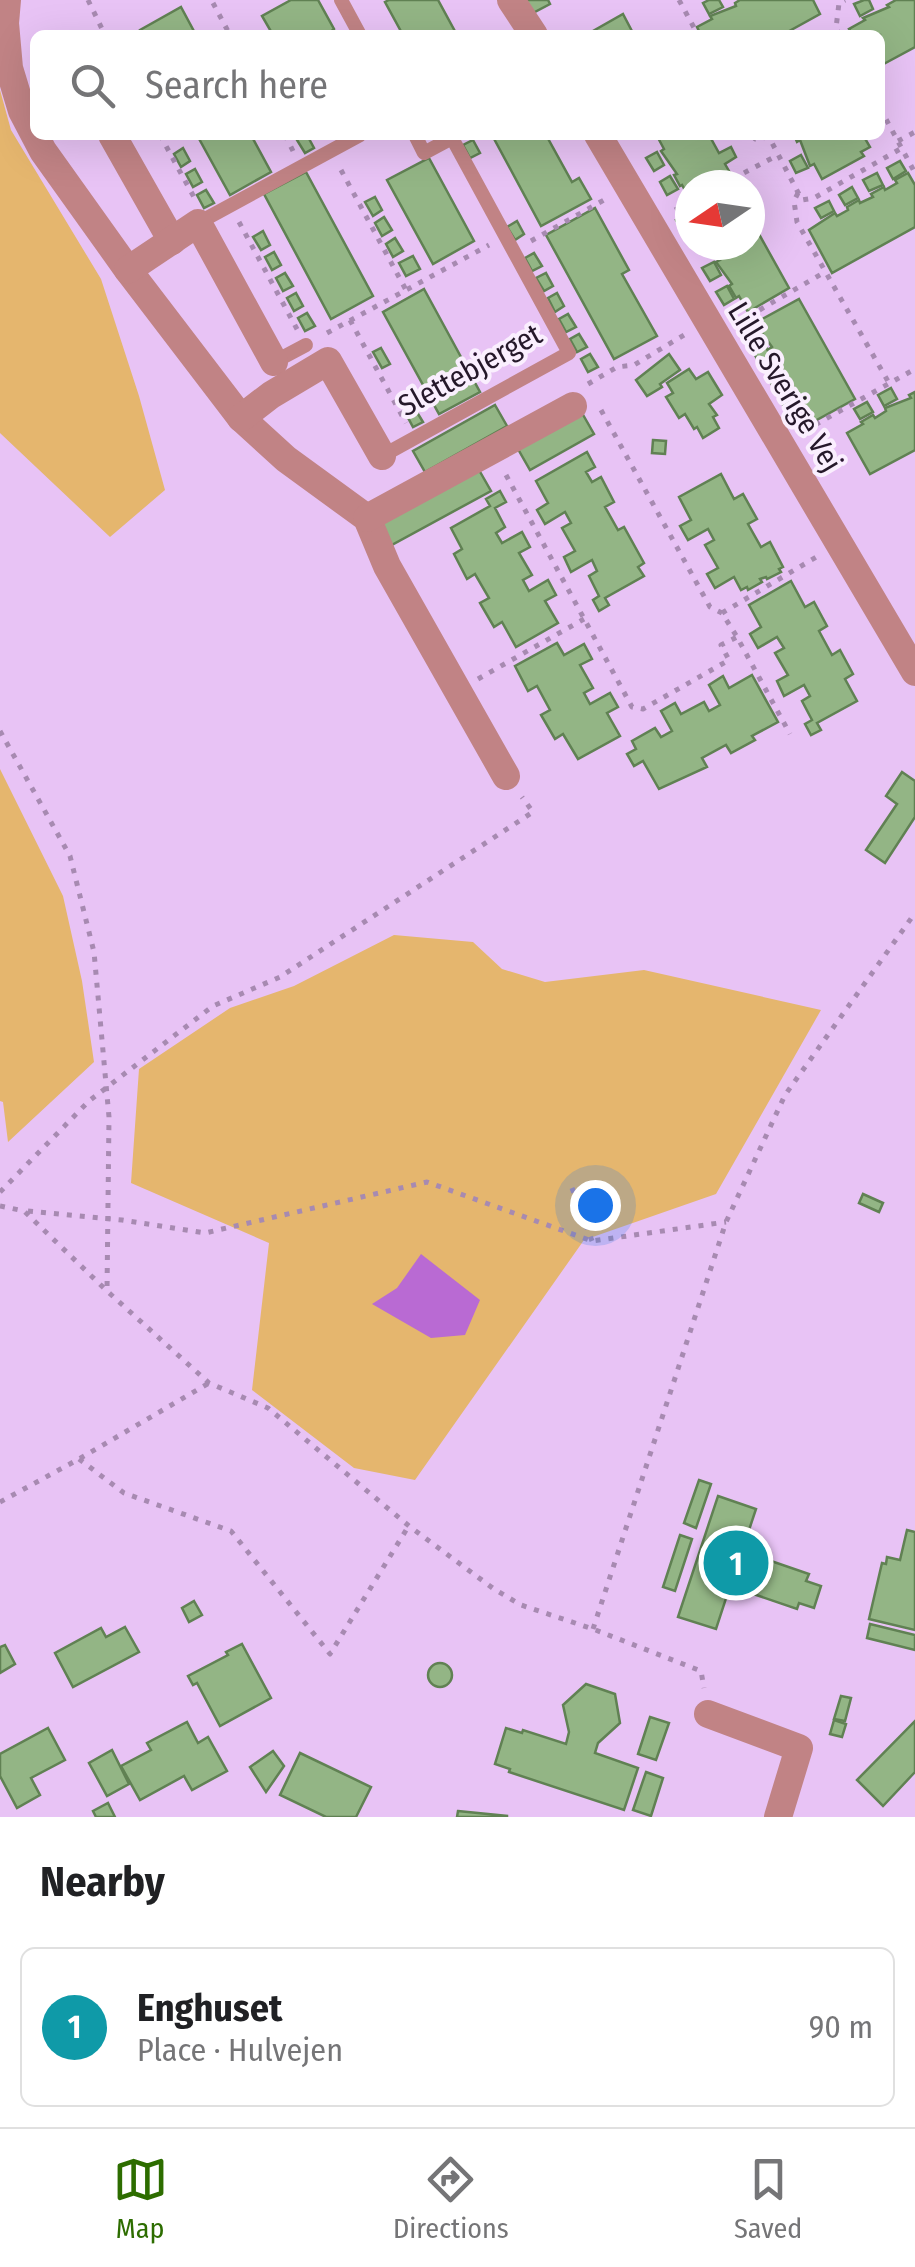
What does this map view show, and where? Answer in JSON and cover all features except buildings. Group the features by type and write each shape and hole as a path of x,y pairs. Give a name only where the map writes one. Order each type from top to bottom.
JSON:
{"street":[{"path":"7,0 9,68 30,127"},
{"path":"511,0 531,30"},
{"path":"37,140 128,270 240,418 286,459 367,518 387,566 506,776"},
{"path":"115,140 172,241"},
{"name":"Lille Sverige Vej","path":"601,140 721,323 839,543 915,672"},
{"path":"128,270 202,221 274,362"},
{"name":"Slettebjerget","path":"240,418 328,361 382,456"},
{"path":"367,518 573,406"},
{"path":"708,1714 799,1748 778,1817"}],"lane":[{"path":"341,0 357,30"},
{"path":"202,221 351,140"},
{"name":"Slettebjerget","path":"418,140 424,153 448,140"},
{"name":"Slettebjerget","path":"382,456 570,353 453,140"},
{"path":"274,362 306,345"}],"path":[{"path":"88,0 103,30"},
{"path":"679,0 695,30"},
{"path":"837,30 839,3 845,0"},
{"path":"213,3 227,30"},
{"path":"885,117 915,173"},
{"path":"771,140 802,200 814,198 915,132"},
{"path":"162,140 202,221"},
{"path":"330,151 406,290"},
{"path":"749,170 778,154"},
{"path":"514,250 628,186"},
{"path":"798,193 794,200 797,222 889,383"},
{"path":"230,206 306,345 506,236"},
{"path":"790,734 738,637 722,613 710,607 587,384 826,272"},
{"path":"350,320 414,438"},
{"path":"794,436 915,368"},
{"path":"492,450 632,707 644,709 728,660 721,645 738,637"},
{"path":"722,613 839,543"},
{"path":"458,690 584,619"},
{"path":"0,731 70,856 94,952 109,1117 107,1291"},
{"path":"0,1192 89,1100 212,1006 280,978 533,812"},
{"path":"592,1628 726,1222 785,1095 915,913"},
{"path":"0,1206 205,1234 427,1182 592,1241 726,1222"},
{"path":"572,1188 592,1241"},
{"path":"24,1211 209,1383 268,1408 408,1526 494,1589 521,1605 592,1628 701,1672 708,1714"},
{"path":"0,1502 209,1383"},
{"path":"78,1459 124,1493 231,1531 330,1654 408,1526"}],"shaded area":[{"path":"0,90 11,130 101,279 165,490 110,537 0,433"},
{"path":"0,769 63,896 82,981 94,1062 8,1142 0,1101"},
{"path":"394,935 473,942 502,969 545,982 644,970 821,1010 716,1194 584,1240 415,1480 354,1468 252,1390 269,1243 131,1183 139,1069 230,1008 294,986"},
{"path":"421,1254 480,1300 465,1335 431,1338 372,1304 397,1288"}],"place":[{"name":"Enghuset","path":"736,1563"}]}
